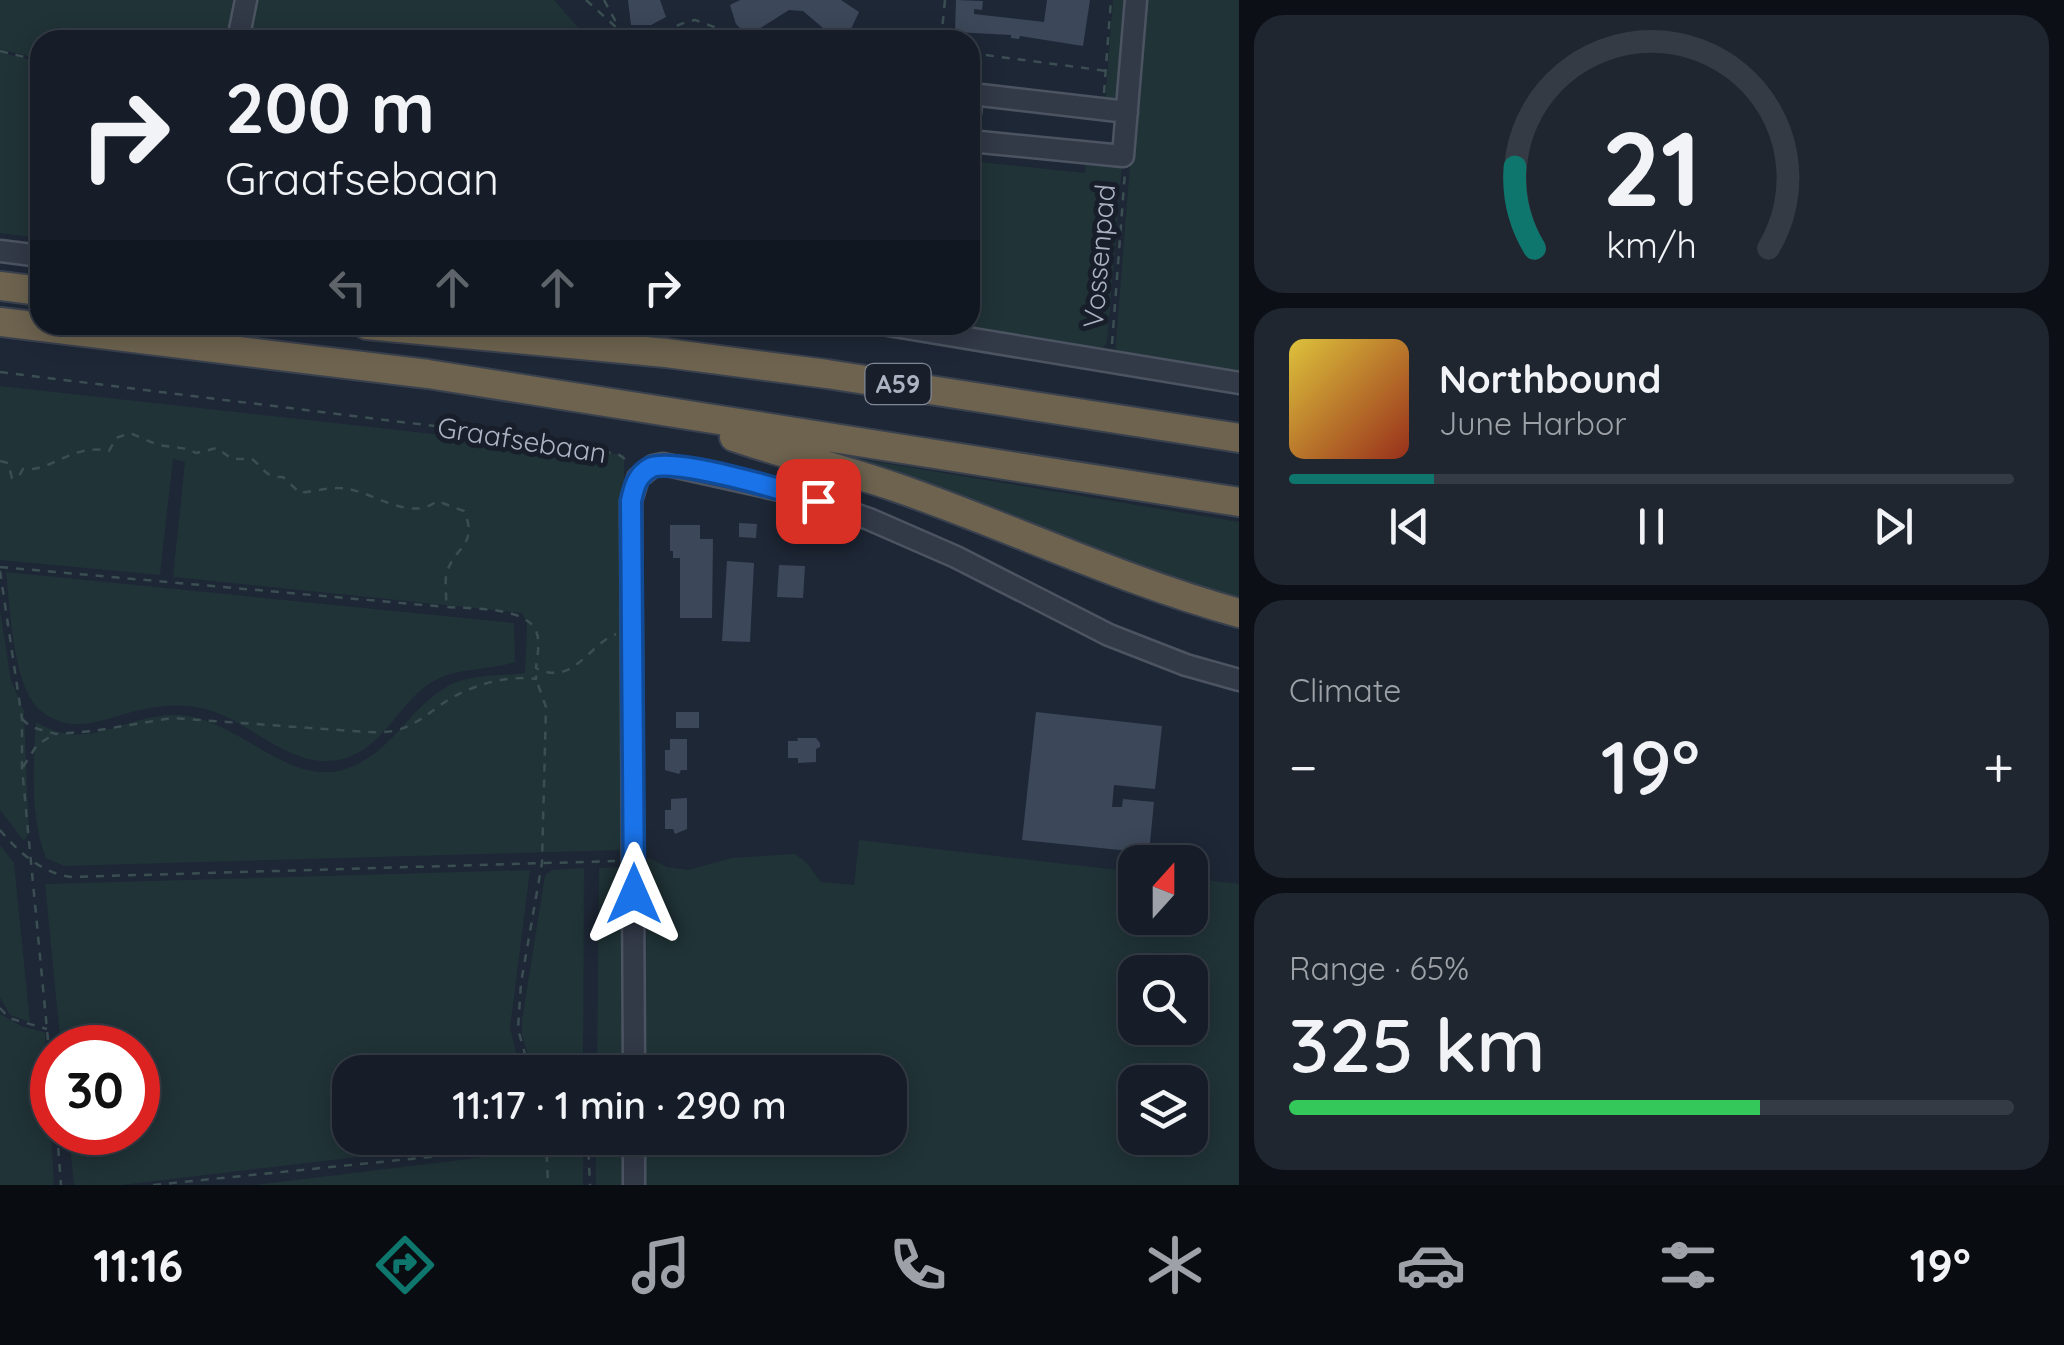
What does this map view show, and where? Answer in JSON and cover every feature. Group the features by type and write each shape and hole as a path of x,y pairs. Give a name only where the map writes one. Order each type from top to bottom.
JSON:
{"highway":[{"path":"0,286 30,290"},
{"name":"Graafsebaan","path":"0,322 30,326"},
{"name":"Graafsebaan","path":"107,335 428,374 1239,502"},
{"name":"A59","path":"476,335 648,351 826,374 1239,438"},
{"name":"A59","path":"657,410 895,487 1077,560 1239,613"}],"street":[{"path":"240,30 246,0"},
{"path":"980,141 1123,156 1136,0"},
{"path":"980,95 1127,112"},
{"path":"0,252 30,255"},
{"path":"952,335 1239,382"},
{"name":"Graafsebaan","path":"644,472 653,466 677,465 793,492 956,557 1109,635 1186,665 1239,680"},
{"path":"634,1055 631,501 644,472"},
{"path":"634,1155 634,1185"}],"path":[{"path":"586,0 619,29"},
{"path":"604,0 619,29"},
{"path":"942,30 945,0"},
{"path":"980,54 1106,71 1112,0"},
{"path":"670,30 695,20 716,30"},
{"path":"0,51 30,58"},
{"name":"Vossenpad","path":"1111,360 1126,162 1123,156"},
{"name":"Graafsebaan","path":"0,372 450,428 618,454 644,472"},
{"path":"0,461 8,463 12,478 19,476 22,469 34,470 88,448 109,451 116,438 130,433 158,445 188,448 196,453 217,448 232,459 252,460 264,473 283,476 300,493 344,488 416,509 437,501 453,505 464,511 470,532 447,572 446,607"},
{"path":"48,1025 22,768 22,719 0,569 446,607 514,614 528,620 538,633 536,679 546,708 542,863 521,982 518,1029 525,1055"},
{"path":"536,668 555,673 567,671 582,663 601,641 613,634 633,632"},
{"path":"22,719 31,727 56,734 93,732 172,718 394,731 418,722 460,693 522,677 536,679"},
{"path":"22,768 37,745 56,734"},
{"path":"0,830 19,852 54,876 72,877 634,860"},
{"path":"0,1008 9,1018 34,1025"},
{"path":"59,1155 61,1185"},
{"path":"153,1185 449,1155"},
{"path":"548,1155 548,1185"},
{"path":"589,1155 590,1185"}],"green space":[{"path":"0,0 233,0 228,30 30,30 30,56 0,49"},
{"path":"246,0 554,0 580,30 242,30"},
{"path":"1113,0 1131,0 1121,100 1105,104"},
{"path":"1143,0 1239,0 1239,375 1115,355"},
{"path":"0,52 30,60 30,237 0,233"},
{"path":"980,162 1085,173 1086,163 1122,166 1107,342 1103,348 980,331"},
{"path":"0,386 624,455 624,850 64,866 46,858 35,809 36,722 71,734 87,734 168,715 192,717 215,724 301,768 323,772 345,769 376,752 422,706 450,685 477,677 525,673 527,624 522,613 173,577 185,462 173,459 160,575 0,560"},
{"path":"805,450 1239,522 1239,603"},
{"path":"6,572 514,623 515,662 453,673 434,681 412,699 374,742 349,757 329,761 291,753 219,714 194,707 156,707 90,723 65,723 40,710 24,684 14,646"},
{"path":"0,610 11,680 24,711 29,833 24,841 0,810"},
{"path":"859,840 1118,870 1118,935 1208,935 1208,880 1239,884 1239,1185 645,1185 645,1155 907,1155 907,1055 645,1055 647,857 667,867 688,870 732,858 795,854 821,882 854,885"},
{"path":"0,845 14,863 30,1022 10,1015 0,997"},
{"path":"624,867 623,1055 597,1055 599,868"},
{"path":"584,868 583,1055 528,1055 522,1035 545,875 552,870"},
{"path":"530,870 510,1028 517,1055 332,1055 332,1155 375,1155 122,1185 74,1185 71,1155 160,1155 160,1025 59,1025 45,884"},
{"path":"0,1014 30,1029 30,1155 52,1155 54,1185 0,1185"},
{"path":"501,1155 583,1155 583,1185 254,1185"},
{"path":"596,1155 623,1155 622,1185 596,1185"}],"building":[{"path":"628,0 660,0 666,17 651,25 631,25"},
{"path":"740,0 841,0 859,12 850,30 825,30 803,11 789,10 757,30 742,30 730,5"},
{"path":"956,0 983,1 982,10 974,9 974,14 1044,22 1047,0 1090,0 1083,46 980,33 980,30 955,30"},
{"path":"739,523 757,524 756,538 739,537"},
{"path":"670,525 700,525 700,539 713,539 712,618 680,618 680,558 673,558 670,551"},
{"path":"727,561 754,563 750,642 722,641"},
{"path":"779,565 805,566 803,598 777,597"},
{"path":"676,712 699,712 699,728 676,728"},
{"path":"1036,712 1162,726 1155,789 1114,785 1112,807 1122,807 1123,799 1154,802 1150,845 1118,845 1118,850 1022,840"},
{"path":"797,738 816,738 820,743 816,762 798,763 798,758 788,758 788,741 798,741"},
{"path":"670,739 687,739 687,770 679,774 665,770 665,750 670,750"},
{"path":"687,798 687,829 675,834 673,829 665,829 665,810 671,810 671,799"}],"route":[{"path":"634,894 631,501 638,478 653,466 677,465 818,501"}]}
